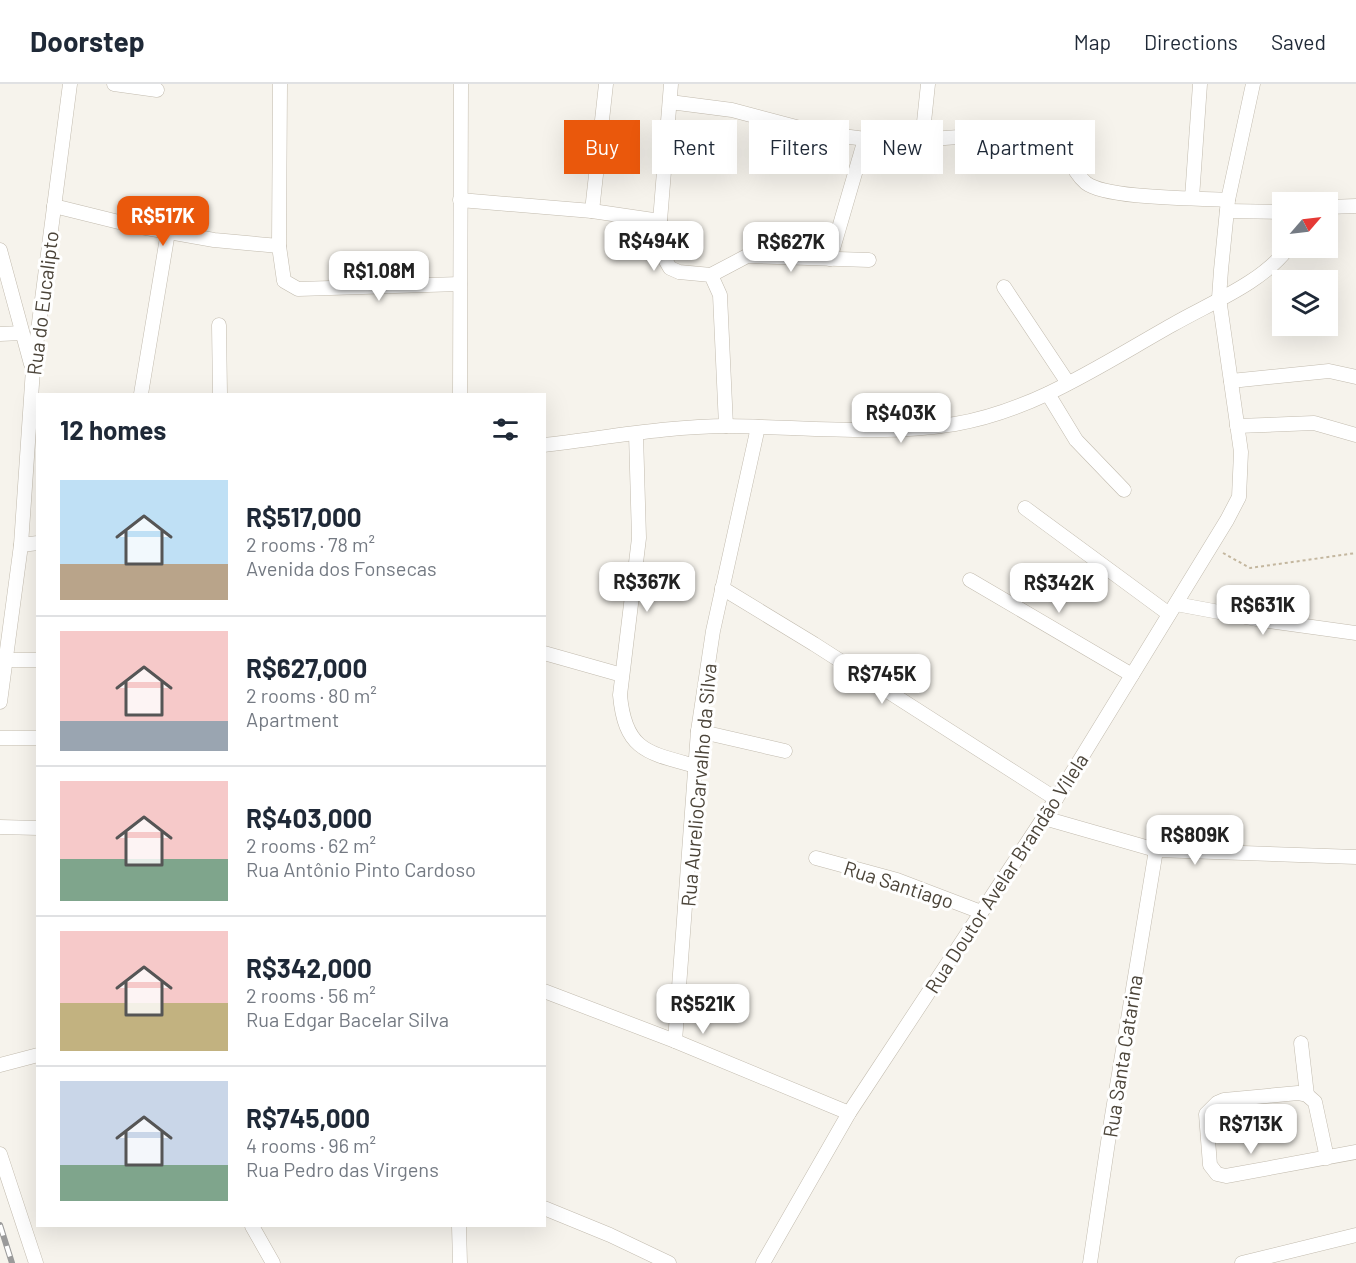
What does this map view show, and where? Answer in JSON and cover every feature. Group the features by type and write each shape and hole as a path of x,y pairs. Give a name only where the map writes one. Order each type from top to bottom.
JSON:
{"street":[{"name":"Rua do Eucalipto","path":"0,702 21,545 33,369 70,84"},
{"path":"114,84 157,90"},
{"path":"280,84 279,246 284,281 298,289 460,284"},
{"path":"460,84 460,393"},
{"path":"592,211 606,84"},
{"path":"671,84 660,221 664,254 670,268 680,272 711,275 747,256 869,260"},
{"path":"924,120 928,84"},
{"path":"1192,198 1200,84"},
{"path":"1253,84 1227,205 1219,298 1237,426 1314,423 1356,435"},
{"path":"670,102 732,110 819,133 861,138"},
{"path":"943,139 1043,131 1056,137 1064,146 1080,175 1097,189 1116,193 1192,198 1272,211"},
{"path":"830,259 861,153"},
{"path":"460,200 592,211 660,221"},
{"path":"54,206 168,232 214,240 279,246"},
{"path":"1338,207 1356,206"},
{"path":"141,393 168,232"},
{"path":"0,250 33,369"},
{"path":"546,445 726,426 869,429 956,423 997,413 1048,394 1068,383 1219,298 1269,266 1277,258"},
{"path":"711,275 720,295 726,426"},
{"path":"1004,287 1068,383"},
{"path":"219,325 220,393"},
{"path":"0,334 22,333"},
{"path":"1231,381 1329,371 1356,377"},
{"path":"1048,394 1076,440 1124,490"},
{"name":"Rua Doutor Avelar Brandão Vilela","path":"763,1263 849,1113 1044,818 1239,497 1241,481 1237,426"},
{"name":"Rua AurelioCarvalho da Silva","path":"675,1041 698,730 722,588 758,427"},
{"path":"636,434 639,538 622,675 621,712 631,738 646,751 696,766"},
{"path":"1025,508 1173,609 1356,633"},
{"path":"21,545 36,543"},
{"path":"970,580 1132,675"},
{"path":"722,588 844,662 1056,799"},
{"path":"546,655 622,675"},
{"path":"6,660 36,660"},
{"path":"698,730 785,750"},
{"path":"0,738 36,738"},
{"path":"1044,818 1156,850 1356,857"},
{"path":"0,827 36,828"},
{"name":"Rua Santa Catarina","path":"1090,1263 1110,1122 1156,850"},
{"name":"Rua Santiago","path":"816,858 897,880 981,912"},
{"path":"546,992 675,1041 849,1113"},
{"path":"1301,1043 1307,1095 1315,1102 1327,1158"},
{"path":"0,1065 36,1056"},
{"path":"1307,1095 1235,1098 1217,1103 1206,1114 1210,1165 1217,1174 1227,1176 1356,1152"},
{"path":"0,1154 36,1263"},
{"path":"546,1209 610,1234 669,1263"},
{"path":"253,1227 273,1263"},
{"path":"459,1227 460,1263"},
{"path":"1242,1263 1356,1235"}],"path":[{"path":"1211,546 1250,568 1356,553"}],"railway":[{"path":"0,1225 12,1263"}]}
